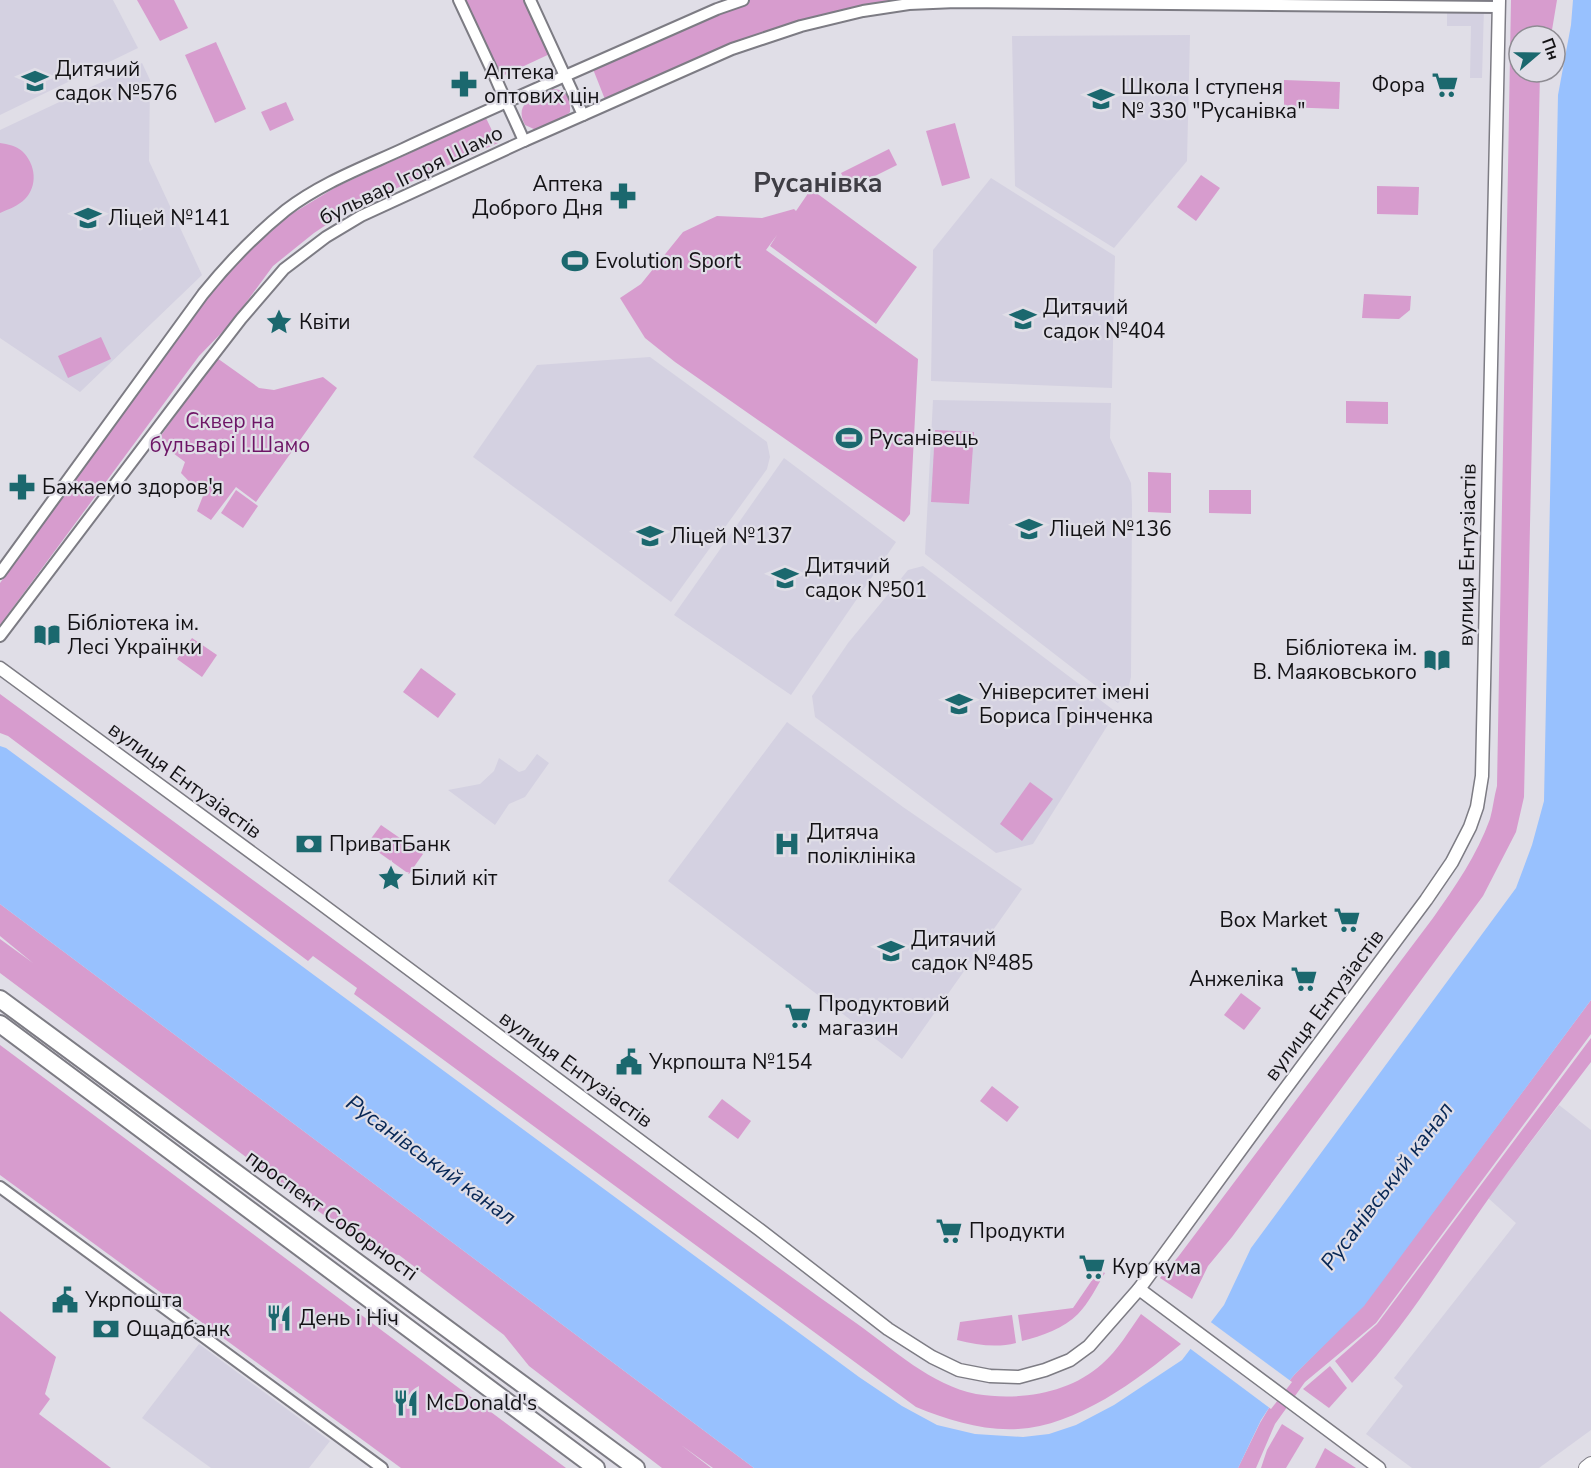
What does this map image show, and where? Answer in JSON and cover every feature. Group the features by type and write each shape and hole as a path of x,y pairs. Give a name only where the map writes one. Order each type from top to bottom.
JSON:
{"highway":[{"name":"проспект Соборності","path":"0,999 636,1468"},
{"path":"0,1024 596,1468"}],"main road":[{"path":"1586,1468 1591,1464"}],"street":[{"path":"459,0 524,141"},
{"path":"530,0 583,115 732,49 801,26 863,11 909,4 956,2 1498,4"},
{"path":"565,76 707,13 743,0"},
{"name":"вулиця Ентузіастів","path":"0,668 760,1230 888,1329 932,1358 959,1370 990,1376 1019,1377 1046,1370 1070,1360 1089,1346 1139,1289 1419,911 1452,862 1470,827 1477,807 1482,776 1498,4"},
{"name":"бульвар Ігоря Шамо","path":"0,573 159,352 236,254 287,209 333,181 565,76"},
{"name":"бульвар Ігоря Шамо","path":"0,636 196,376 284,269 326,237 361,216 583,115"},
{"path":"0,1187 382,1468"},
{"path":"1139,1289 1379,1468"}],"shaded area":[{"name":"Дитячий садок №576","path":"0,0 113,0 138,48 0,115"},
{"path":"1447,7 1484,7 1482,78 1470,78 1471,26 1447,26"},
{"name":"Школа І ступеня № 330 \"Русанівка\"","path":"1190,35 1187,161 1114,248 1015,186 1012,36"},
{"name":"Ліцей №141","path":"142,63 150,80 149,161 202,275 80,392 0,338 0,130"},
{"name":"Дитячий садок №404","path":"991,178 1115,256 1112,388 931,381 933,250"},
{"name":"Ліцей №137","path":"650,357 767,442 770,457 767,469 671,602 473,457 537,365"},
{"name":"Ліцей №136","path":"933,400 1111,403 1110,438 1131,483 1132,504 1131,677 1128,690 1118,703 925,554"},
{"name":"Дитячий садок №501","path":"784,458 896,542 791,695 674,615"},
{"name":"Університет імені Бориса Грінченка","path":"923,566 1116,712 1033,844 996,853 815,717 812,696 848,643 908,570"},
{"path":"787,722 903,807 1022,889 902,1059 668,881"},
{"path":"537,754 549,763 525,797 509,804 495,825 448,790 480,784 494,771 499,758 519,772 525,770"},
{"path":"1559,1105 1591,1130 1591,1430 1539,1468 1412,1468 1366,1434 1403,1386 1394,1378 1516,1223 1488,1198"},
{"path":"199,1344 330,1441 309,1468 211,1468 142,1418"}],"green space":[{"path":"137,0 174,0 188,28 160,41"},
{"path":"459,0 530,0 554,52 496,79"},
{"path":"743,0 1499,0 1498,7 909,4 801,26 606,102 591,64"},
{"path":"1511,0 1557,0 1553,24 1511,24"},
{"path":"216,42 246,109 215,123 185,55"},
{"path":"1284,80 1340,82 1339,109 1284,107"},
{"path":"1510,84 1540,84 1524,797 1516,832 1483,896 1232,1237 1208,1266 1192,1299 1160,1278 1433,918 1457,883 1485,832 1497,786"},
{"path":"553,89 565,93 570,103 570,112 536,130 525,125 522,117 524,105"},
{"path":"286,102 294,120 270,131 261,112"},
{"path":"486,118 498,143 350,209 314,233 273,266 231,323 199,356 0,625 0,583 208,298 241,258 290,215 336,187"},
{"path":"955,123 970,178 942,186 926,131"},
{"path":"0,143 12,145 22,151 33,168 34,175 32,188 25,199 0,213"},
{"path":"889,149 897,165 849,189 841,173"},
{"path":"1201,175 1220,188 1196,221 1177,207"},
{"path":"1377,186 1419,187 1418,215 1377,214"},
{"name":"Русанівець","path":"811,189 917,267 876,324 770,246 777,235 766,250 918,359 910,514 904,522 675,362 645,338 620,298 641,284 683,232 717,216 762,218 794,209 796,211"},
{"path":"1364,294 1411,296 1410,310 1399,319 1362,318"},
{"path":"101,337 111,359 68,378 58,356"},
{"name":"Сквер на бульварі І.Шамо","path":"217,358 259,388 274,390 323,377 337,388 256,502 236,487 211,520 197,511 203,496 181,473 185,462 157,441"},
{"path":"1346,401 1388,402 1388,424 1346,423"},
{"path":"935,430 974,432 969,504 931,502"},
{"path":"1148,472 1171,473 1171,513 1148,512"},
{"path":"236,490 258,506 243,528 221,513"},
{"path":"1209,490 1251,490 1251,514 1209,513"},
{"path":"192,638 217,655 202,677 177,659"},
{"path":"421,668 456,694 438,718 403,692"},
{"path":"0,694 898,1355 943,1383 976,1394 992,1396 1026,1395 1059,1389 1089,1374 1108,1359 1141,1314 1181,1344 1146,1372 1105,1399 1062,1420 1040,1426 1018,1429 991,1428 953,1420 916,1407 354,994 357,988 313,956 308,961 8,736 0,733"},
{"path":"1030,782 1053,799 1022,841 1000,824"},
{"path":"381,825 423,854 409,874 367,844"},
{"path":"0,904 754,1468 713,1468 681,1445 711,1468 662,1468 529,1366 504,1335 399,1255 373,1252 0,973 0,939 33,963 0,936"},
{"path":"1241,993 1261,1008 1244,1030 1224,1015"},
{"path":"1591,1000 1591,1034 1376,1323 1305,1382 1275,1424 1256,1468 1238,1468 1275,1398 1295,1374 1366,1302"},
{"path":"1591,1038 1591,1062 1489,1198 1390,1339 1352,1383 1335,1361 1377,1324"},
{"path":"0,1045 566,1468 401,1468 0,1175"},
{"path":"992,1086 1019,1107 1007,1122 980,1101"},
{"path":"722,1099 751,1121 738,1139 708,1117"},
{"path":"1099,1270 1105,1273 1078,1314 1052,1331 1022,1341 1018,1315 1073,1308"},
{"path":"0,1311 56,1357 45,1394 50,1399 39,1414 111,1468 0,1468"},
{"path":"1012,1315 1016,1343 987,1345 957,1340 960,1322"},
{"path":"1330,1366 1347,1388 1329,1408 1303,1389"},
{"path":"1282,1424 1304,1438 1286,1468 1261,1468 1267,1450"},
{"path":"1325,1448 1356,1468 1315,1468"}],"water":[{"name":"Русанівський канал","path":"1573,0 1591,0 1591,1000 1364,1306 1295,1374 1278,1394 1261,1420 1238,1468 754,1468 0,904 0,746 6,748 859,1377 902,1406 937,1425 975,1434 1023,1437 1049,1434 1076,1425 1114,1405 1182,1360 1224,1305 1251,1248 1516,888 1532,845 1544,801 1558,95 1560,84 1567,84 1567,47"}],"pier":[{"path":"1208,1320 1292,1382 1271,1409 1188,1347"}],"place":[{"name":"Дитячий садок №576","path":"35,81"},
{"name":"Аптека оптових цін","path":"464,84"},
{"name":"Фора","path":"1445,85"},
{"name":"Школа І ступеня № 330 \"Русанівка\"","path":"1101,99"},
{"name":"Аптека Доброго Дня","path":"623,196"},
{"name":"Ліцей №141","path":"88,218"},
{"name":"Evolution Sport","path":"575,261"},
{"name":"Дитячий садок №404","path":"1023,319"},
{"name":"Квіти","path":"279,322"},
{"name":"Русанівець","path":"849,438"},
{"name":"Бажаемо здоров'я","path":"22,487"},
{"name":"Ліцей №136","path":"1029,529"},
{"name":"Ліцей №137","path":"650,536"},
{"name":"Дитячий садок №501","path":"785,578"},
{"name":"Бібліотека ім. Лесі Українки","path":"47,635"},
{"name":"Бібліотека ім. В. Маяковського","path":"1437,660"},
{"name":"Університет імені Бориса Грінченка","path":"959,704"},
{"name":"ПриватБанк","path":"309,844"},
{"name":"Дитяча поліклініка","path":"787,844"},
{"name":"Білий кіт","path":"391,878"},
{"name":"Box Market","path":"1347,920"},
{"name":"Дитячий садок №485","path":"891,951"},
{"name":"Анжеліка","path":"1304,979"},
{"name":"Продуктовий магазин","path":"798,1016"},
{"name":"Укрпошта №154","path":"629,1062"},
{"name":"Продукти","path":"949,1231"},
{"name":"Кур кума","path":"1092,1267"},
{"name":"Укрпошта","path":"65,1300"},
{"name":"День і Ніч","path":"279,1318"},
{"name":"Ощадбанк","path":"106,1329"},
{"name":"McDonald's","path":"406,1403"}],"district":[{"name":"Русанівка","path":"818,183"}]}
